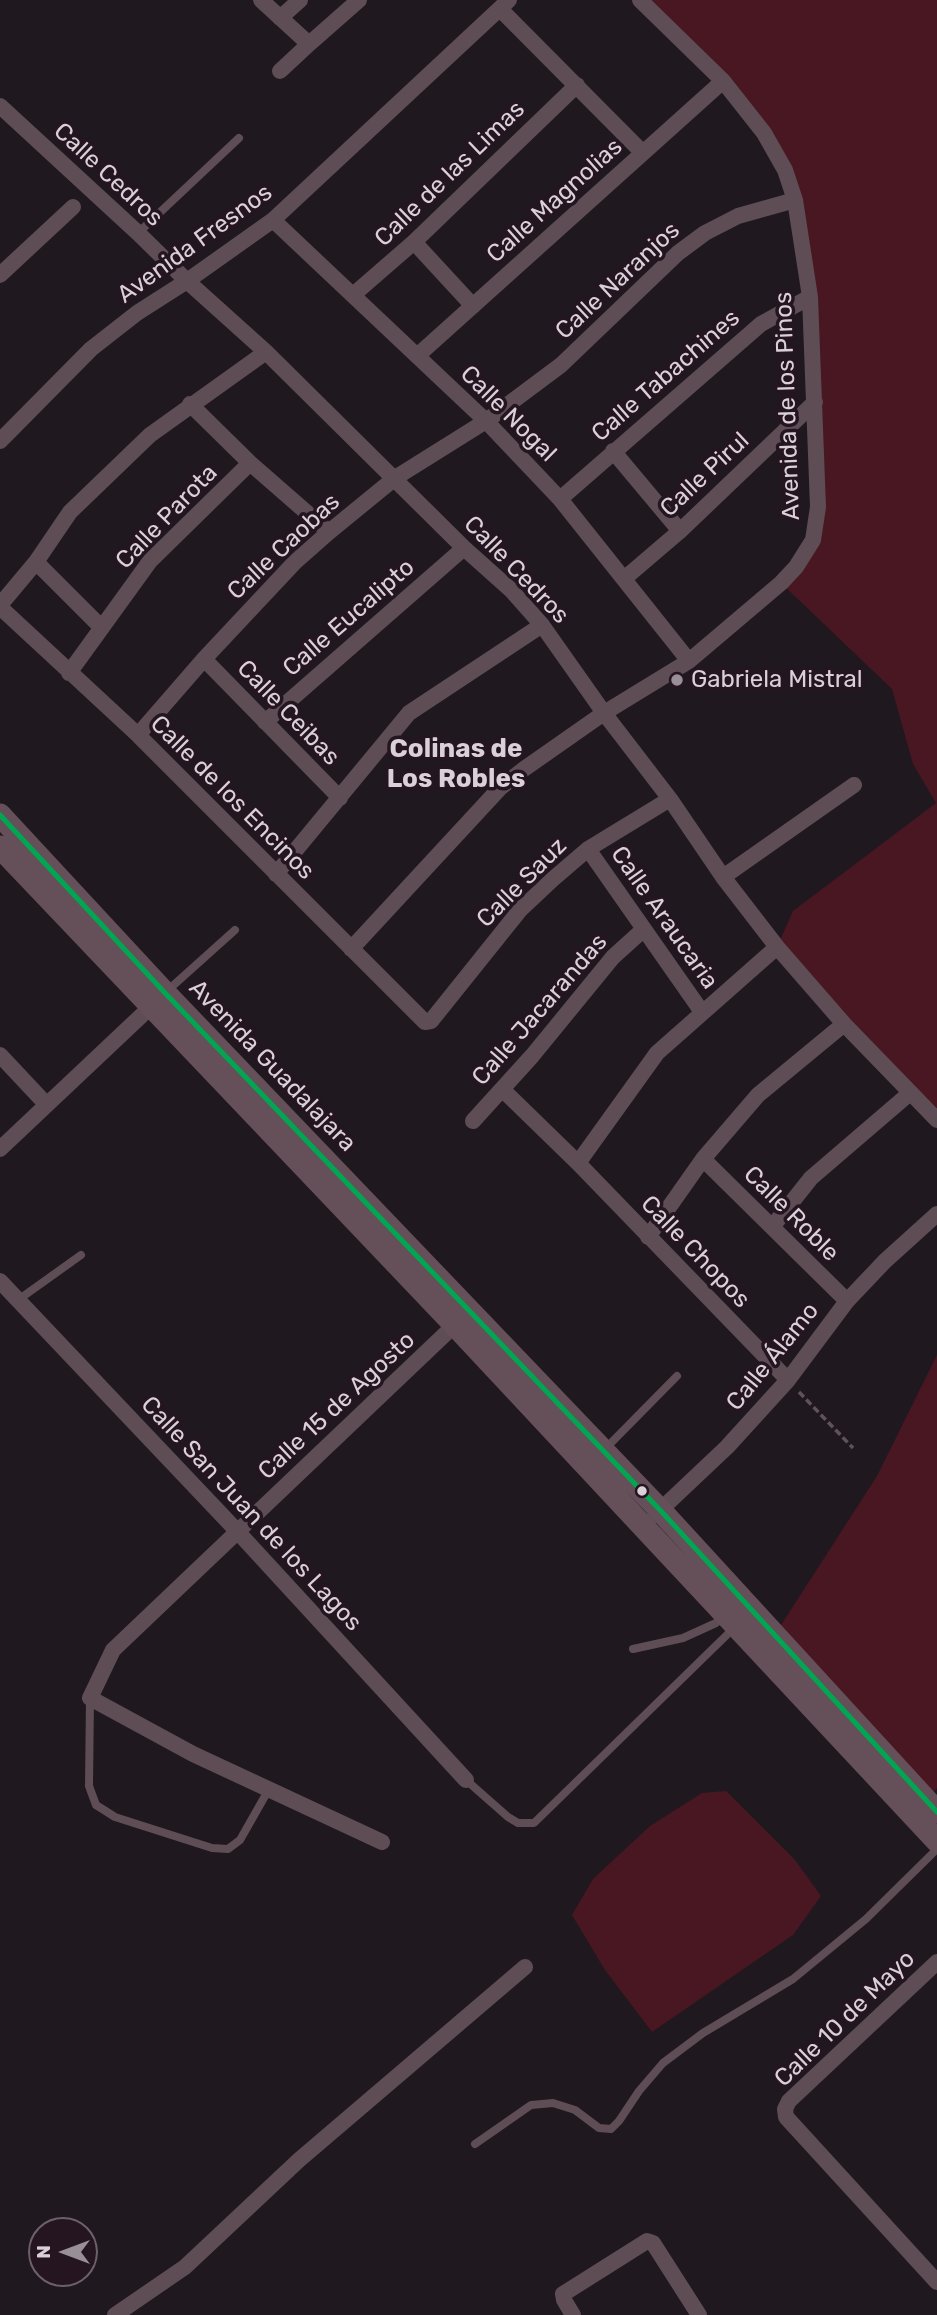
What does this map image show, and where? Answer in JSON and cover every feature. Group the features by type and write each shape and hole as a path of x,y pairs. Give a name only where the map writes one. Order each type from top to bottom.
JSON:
{"street":[{"path":"261,0 309,44"},
{"path":"281,18 300,0"},
{"path":"280,71 359,0"},
{"name":"Avenida de los Pinos","path":"351,949 500,788 604,713 689,661 781,583 796,567 813,540 818,507 810,297 795,200 785,170 764,133 723,81 639,0"},
{"path":"505,4 577,85 642,152"},
{"name":"Avenida Fresnos","path":"0,441 91,349 137,313 273,220 505,4"},
{"name":"Calle Magnolias","path":"417,356 723,81"},
{"name":"Calle de las Limas","path":"353,295 414,242 577,85"},
{"name":"Calle Cedros","path":"0,106 266,352 464,548 511,590 542,625 604,713 670,799 723,877 777,947 844,1024 937,1120"},
{"name":"Calle Naranjos","path":"486,421 561,365 678,253 705,233 738,216 795,200"},
{"path":"0,275 73,207"},
{"name":"Calle Nogal","path":"273,220 486,421 560,499 689,661"},
{"path":"414,242 473,306"},
{"name":"Calle Tabachines","path":"560,499 761,324 810,297"},
{"path":"0,606 36,562 70,512 150,435 266,352"},
{"name":"Calle Pirul","path":"625,578 680,531 815,402"},
{"path":"190,404 250,463 329,532"},
{"name":"Calle Caobas","path":"138,735 204,659 295,562 395,478 486,421"},
{"path":"613,451 680,531"},
{"name":"Calle Parota","path":"69,673 149,561 250,463"},
{"name":"Calle Eucalipto","path":"265,722 464,548"},
{"path":"36,562 101,627"},
{"name":"Calle de los Encinos","path":"0,606 138,735 351,949 428,1022"},
{"path":"276,874 409,713 542,625"},
{"name":"Calle Ceibas","path":"204,659 340,799"},
{"path":"723,877 854,785"},
{"name":"Calle Sauz","path":"428,1022 520,910 588,849 670,799"},
{"name":"Avenida Guadalajara","path":"0,815 159,999 463,1318 569,1413 928,1803 937,1841"},
{"name":"Avenida Guadalajara","path":"0,847 159,999"},
{"name":"Calle Araucaria","path":"588,849 702,1013"},
{"name":"Calle Jacarandas","path":"473,1121 503,1090 613,957 644,929"},
{"path":"578,1163 657,1053 777,947"},
{"path":"0,1149 159,999"},
{"path":"648,1237 703,1158 758,1095 844,1024"},
{"path":"0,1055 46,1104"},
{"name":"Calle Chopos","path":"503,1090 578,1163 788,1380"},
{"path":"772,1227 811,1178 910,1093"},
{"name":"Calle Roble","path":"703,1158 847,1301"},
{"name":"Calle Álamo","path":"643,1527 727,1447 788,1380 847,1301 937,1213"},
{"name":"Calle San Juan de los Lagos","path":"0,1281 237,1531 466,1780"},
{"name":"Avenida Guadalajara","path":"463,1318 551,1428 731,1619 928,1803"},
{"name":"Calle 15 de Agosto","path":"90,1698 113,1650 463,1318"},
{"path":"551,1428 569,1413"},
{"path":"90,1698 193,1754 383,1842"},
{"name":"Calle 10 de Mayo","path":"937,1962 789,2101 785,2109 786,2117 937,2282"},
{"path":"115,2315 185,2267 299,2160 525,1967"},
{"path":"573,2315 563,2294 647,2241 653,2243 699,2315"}],"lane":[{"path":"138,233 239,138"},
{"path":"159,999 235,930"},
{"path":"18,1300 82,1255"},
{"path":"586,1467 677,1376"},
{"path":"633,1648 683,1638 731,1619"},
{"path":"466,1780 508,1817 518,1823 534,1823 731,1619"},
{"path":"90,1698 89,1786 96,1805 115,1817 212,1848 228,1849 240,1840 269,1789"},
{"path":"475,2144 531,2105 553,2103 575,2110 599,2128 611,2129 663,2063 703,2033 793,1979 866,1919 937,1849"}],"path":[{"path":"788,1380 853,1448"}],"shaded area":[{"path":"640,0 937,0 937,1120 777,947 793,911 936,803 913,764 892,689 781,583 815,531 810,297 774,151"},
{"path":"937,1355 937,1788 927,1800 774,1636 877,1476"},
{"path":"726,1791 795,1860 821,1896 793,1935 652,2032 605,1970 572,1915 593,1879 650,1826 702,1793"}],"transit line":[{"path":"0,815 165,993 660,1510 937,1812"}],"place":[{"name":"Gabriela Mistral","path":"677,680"}],"district":[{"name":"Colinas de Los Robles","path":"456,764"}]}
